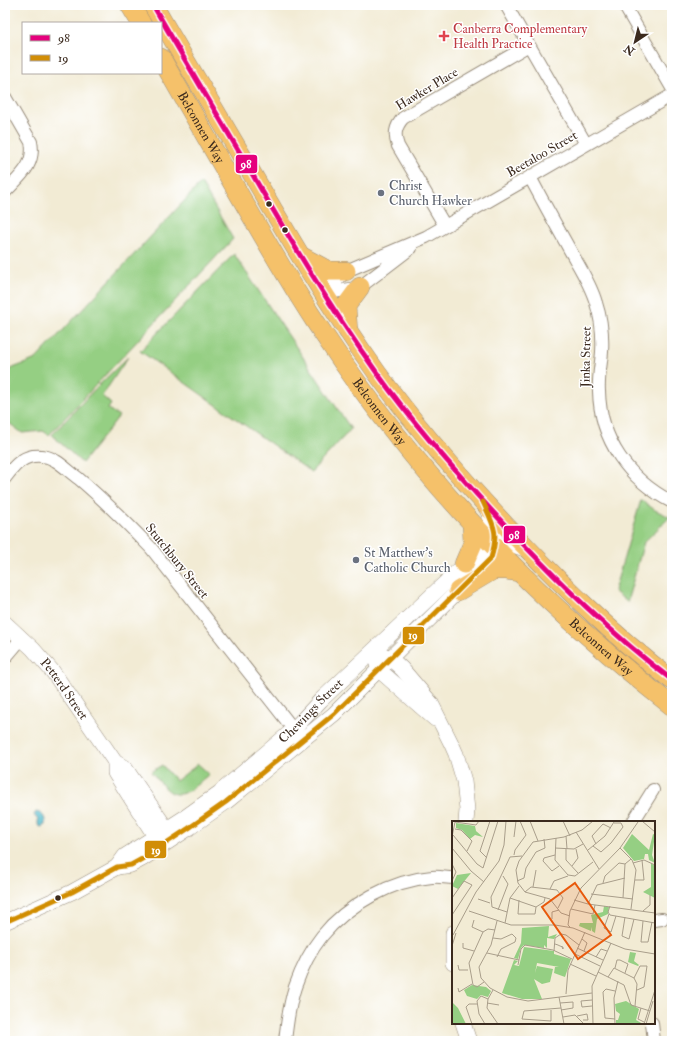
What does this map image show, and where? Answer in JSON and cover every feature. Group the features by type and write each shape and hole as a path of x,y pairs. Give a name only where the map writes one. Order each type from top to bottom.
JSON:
{"main road":[{"path":"130,5 140,22"},
{"name":"Belconnen Way","path":"153,5 298,254 378,375 410,417 448,463 530,552 602,621 672,680"},
{"name":"Belconnen Way","path":"162,60 286,275 326,338 393,431 472,524 518,572 588,637 672,706"},
{"path":"298,254 329,272 346,271"},
{"path":"286,275 306,292 324,294 319,308 326,338"},
{"path":"348,331 346,306 360,287"},
{"path":"464,564 473,543 472,524"},
{"path":"458,591 493,570 518,572"}],"street":[{"path":"506,5 586,144"},
{"path":"624,5 672,88"},
{"name":"Hawker Place","path":"444,226 398,146 395,138 395,132 399,123 403,118 529,45"},
{"name":"Beetaloo Street","path":"324,294 360,287 426,237 672,95"},
{"path":"5,97 31,142 33,150 32,158 26,169 5,192"},
{"name":"Jinka Street","path":"530,177 582,271 596,303 600,318 602,349 599,391 601,414 612,446 624,464 639,479 658,495 672,502"},
{"name":"Beetaloo Street","path":"324,294 346,271 426,237"},
{"name":"Stutchbury Street","path":"5,478 12,469 23,460 32,456 46,456 56,461 100,497 128,523 151,548 297,735"},
{"name":"Chewings Street","path":"5,922 72,892 117,866 131,865 164,837 222,797 297,735 334,714 491,558 496,535 494,524 484,502"},
{"name":"Chewings Street","path":"297,735 320,700 481,549 494,546 513,545 530,552"},
{"name":"Petterd Street","path":"5,623 22,638 53,672 115,762 125,768 164,837"},
{"path":"5,658 22,638"},
{"path":"373,650 390,658 402,669 431,703 456,754 464,781 467,810 466,821"},
{"path":"373,650 379,670 440,724"},
{"path":"634,821 654,790"},
{"path":"285,1041 288,1014 295,987 306,961 322,936 342,916 354,906 378,892 404,883 432,877 452,878"},
{"path":"463,1024 470,1041"},
{"path":"652,1024 654,1041"}],"green space":[{"path":"201,183 233,239 49,435 43,431 22,433 5,420 5,369 8,370 36,359"},
{"path":"234,254 351,429 311,472 140,351"},
{"path":"128,357 102,396 111,404 108,409 119,416 82,463 52,435 94,390"},
{"path":"641,500 655,510 670,517 644,542 627,602 614,591"},
{"path":"198,764 209,774 185,793 174,794 169,791 151,772 162,765 176,781"}],"water":[{"path":"36,812 40,813 45,820 45,825 41,827 38,825 38,820 34,815"}],"transit line":[{"name":"98","path":"153,5 309,270 359,348 392,393 455,470 544,566 627,644 672,680"},
{"name":"19","path":"5,922 72,892 117,867 131,865 142,859 226,802 334,714 491,558 495,535 490,517 483,502"}],"place":[{"name":"Canberra Complementary Health Practice","path":"444,36"},
{"name":"Christ Church Hawker","path":"381,193"},
{"name":"St Matthew's Catholic Church","path":"356,560"}]}
